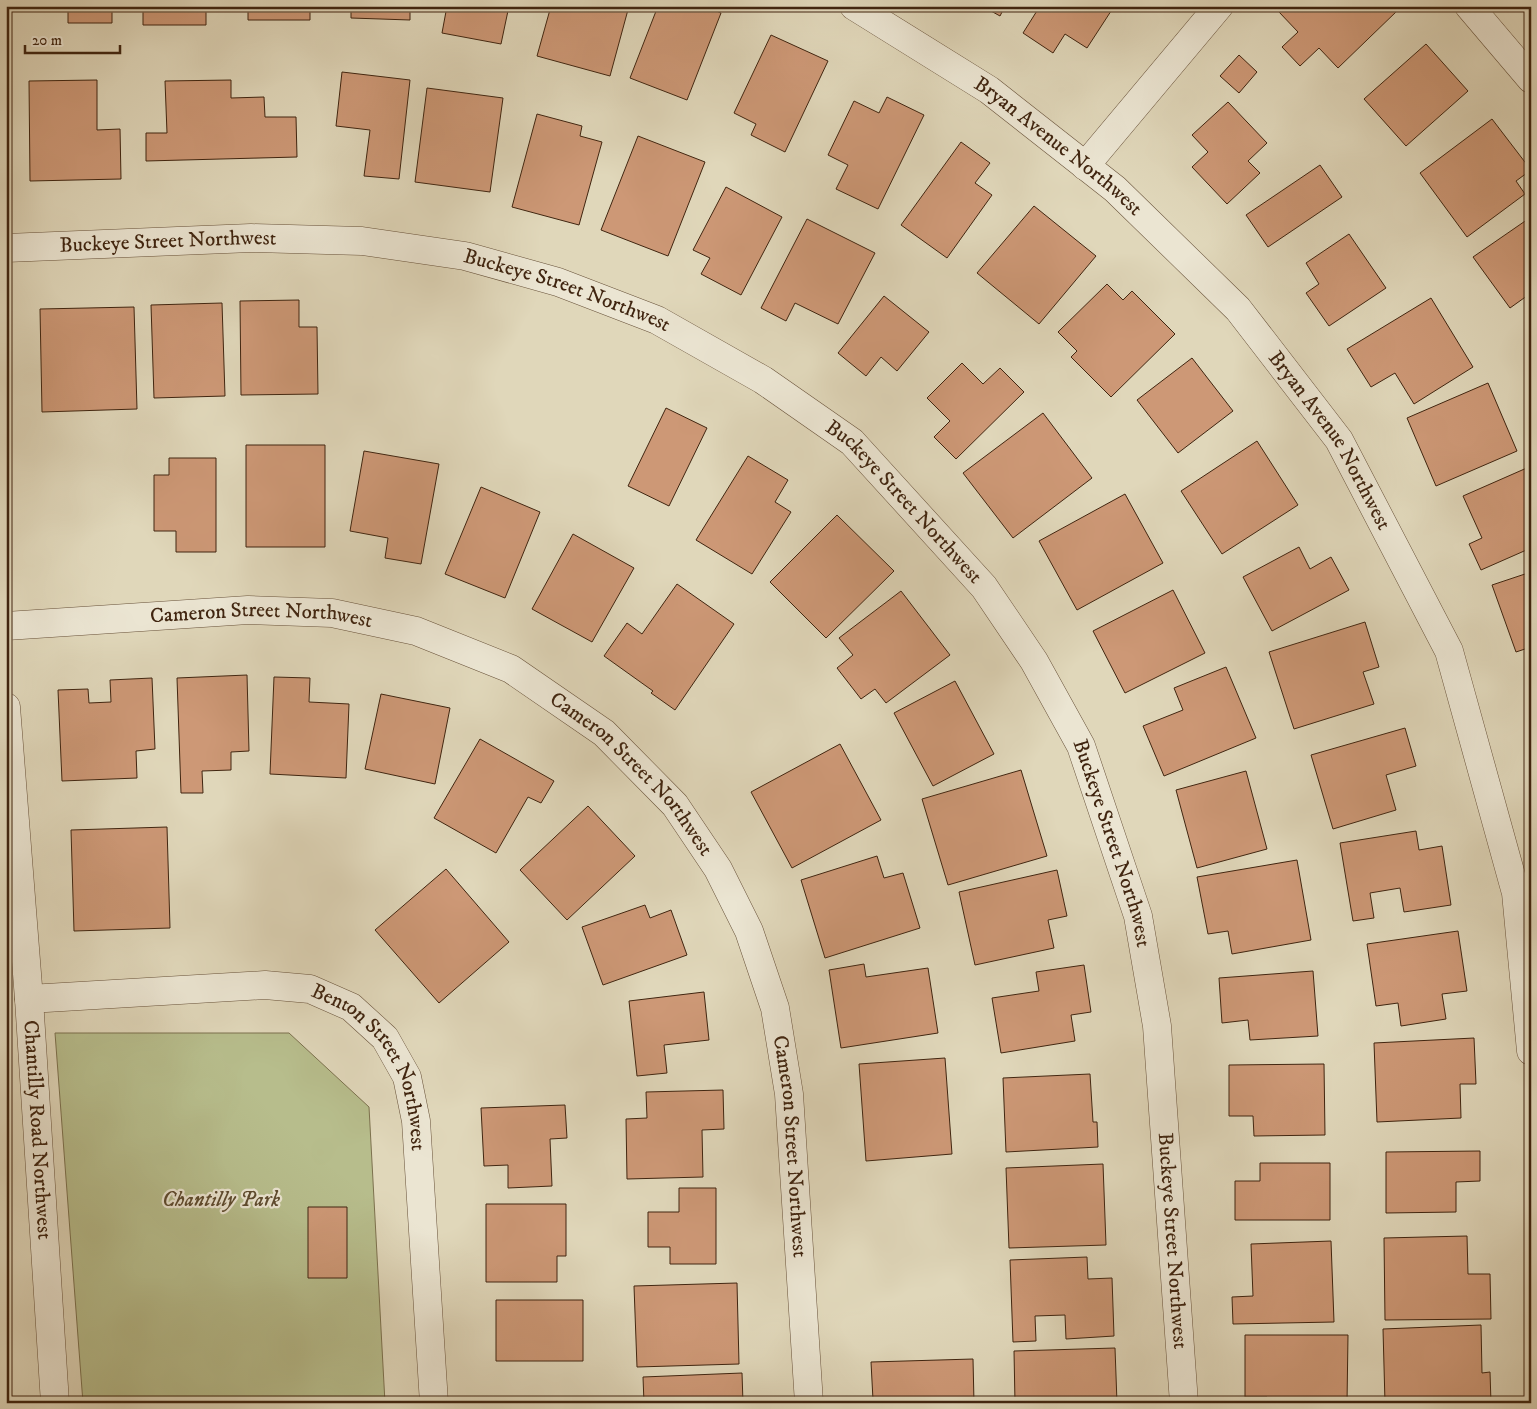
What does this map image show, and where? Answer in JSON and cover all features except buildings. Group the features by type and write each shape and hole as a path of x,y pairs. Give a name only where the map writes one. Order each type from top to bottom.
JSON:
{"street":[{"name":"Bryan Avenue Northwest","path":"854,6 989,90 1115,189 1238,309 1339,440 1449,652 1516,893 1531,1051"},
{"path":"1085,166 1219,6"},
{"path":"1469,6 1531,79"},
{"name":"Buckeye Street Northwest","path":"6,248 251,238 362,241 466,256 558,282 657,320 763,380 852,442 984,586 1034,661 1082,746 1138,916 1157,1026 1184,1403"},
{"name":"Cameron Street Northwest","path":"6,626 248,610 332,613 416,631 511,669 604,733 675,804 718,869 749,931 775,1008 789,1094 810,1403"},
{"name":"Chantilly Road Northwest","path":"6,707 29,1000 55,1403"},
{"name":"Benton Street Northwest","path":"29,1000 266,985 301,988 352,1007 385,1038 407,1077 416,1121 434,1403"}],"green space":[{"name":"Chantilly Park","path":"55,1033 289,1033 369,1107 385,1403 83,1403"}]}
